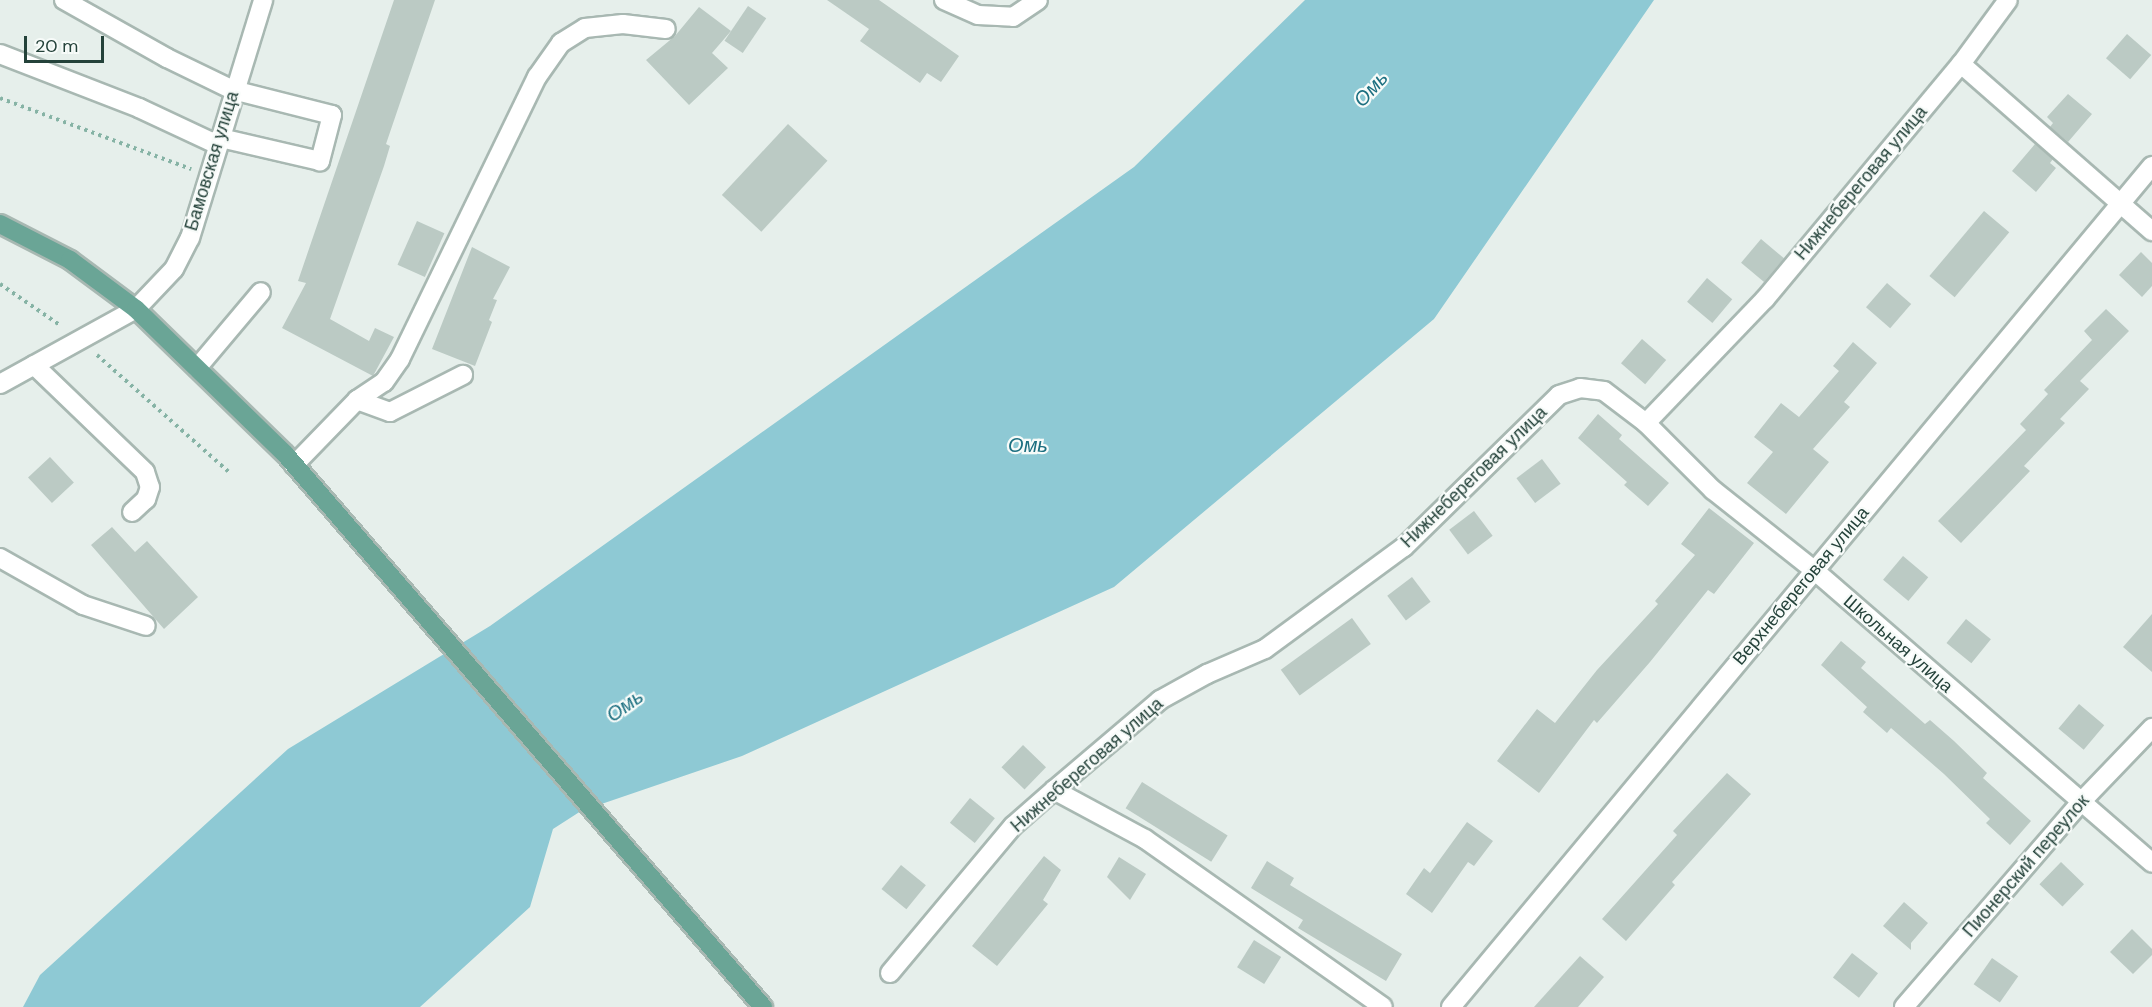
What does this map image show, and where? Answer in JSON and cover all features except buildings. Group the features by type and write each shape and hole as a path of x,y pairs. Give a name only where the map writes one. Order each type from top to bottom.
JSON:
{"main road":[{"path":"0,224 70,260 136,309 294,465 763,1007"}],"street":[{"path":"0,54 140,108 219,142 320,161 332,116 233,90 167,58 64,0"},
{"name":"Бамовская улица","path":"0,384 136,309 174,269 190,238 233,90 263,0"},
{"path":"944,0 978,15 1013,17 1038,0"},
{"name":"Нижнебереговая улица","path":"890,974 989,853 1054,790 1160,700 1207,674 1266,650 1404,547 1559,395 1580,388 1604,391 1646,423 1765,299 1961,64 2008,0"},
{"path":"294,465 357,400 384,382 400,359 537,77 561,43 585,28 623,24 666,29"},
{"path":"1961,64 2152,231"},
{"name":"Верхнебереговая улица","path":"1450,1007 2152,166"},
{"path":"197,368 261,292"},
{"path":"34,366 145,472 150,487 146,499 132,512"},
{"path":"357,400 390,412 463,375"},
{"name":"Школьная улица","path":"1646,423 1713,490 1814,570 2152,863"},
{"path":"0,558 83,604 146,626"},
{"name":"Пионерский переулок","path":"1904,1007 2081,802 2152,728"},
{"path":"1054,790 1145,839 1383,1007"}],"path":[{"path":"0,99 208,176"},
{"path":"0,284 81,340 231,474"}],"water":[{"name":"Омь","path":"1305,0 1654,0 1434,319 1114,587 742,756 581,811 553,829 530,907 420,1007 23,1007 40,975 288,749 490,626 1134,167"}]}
